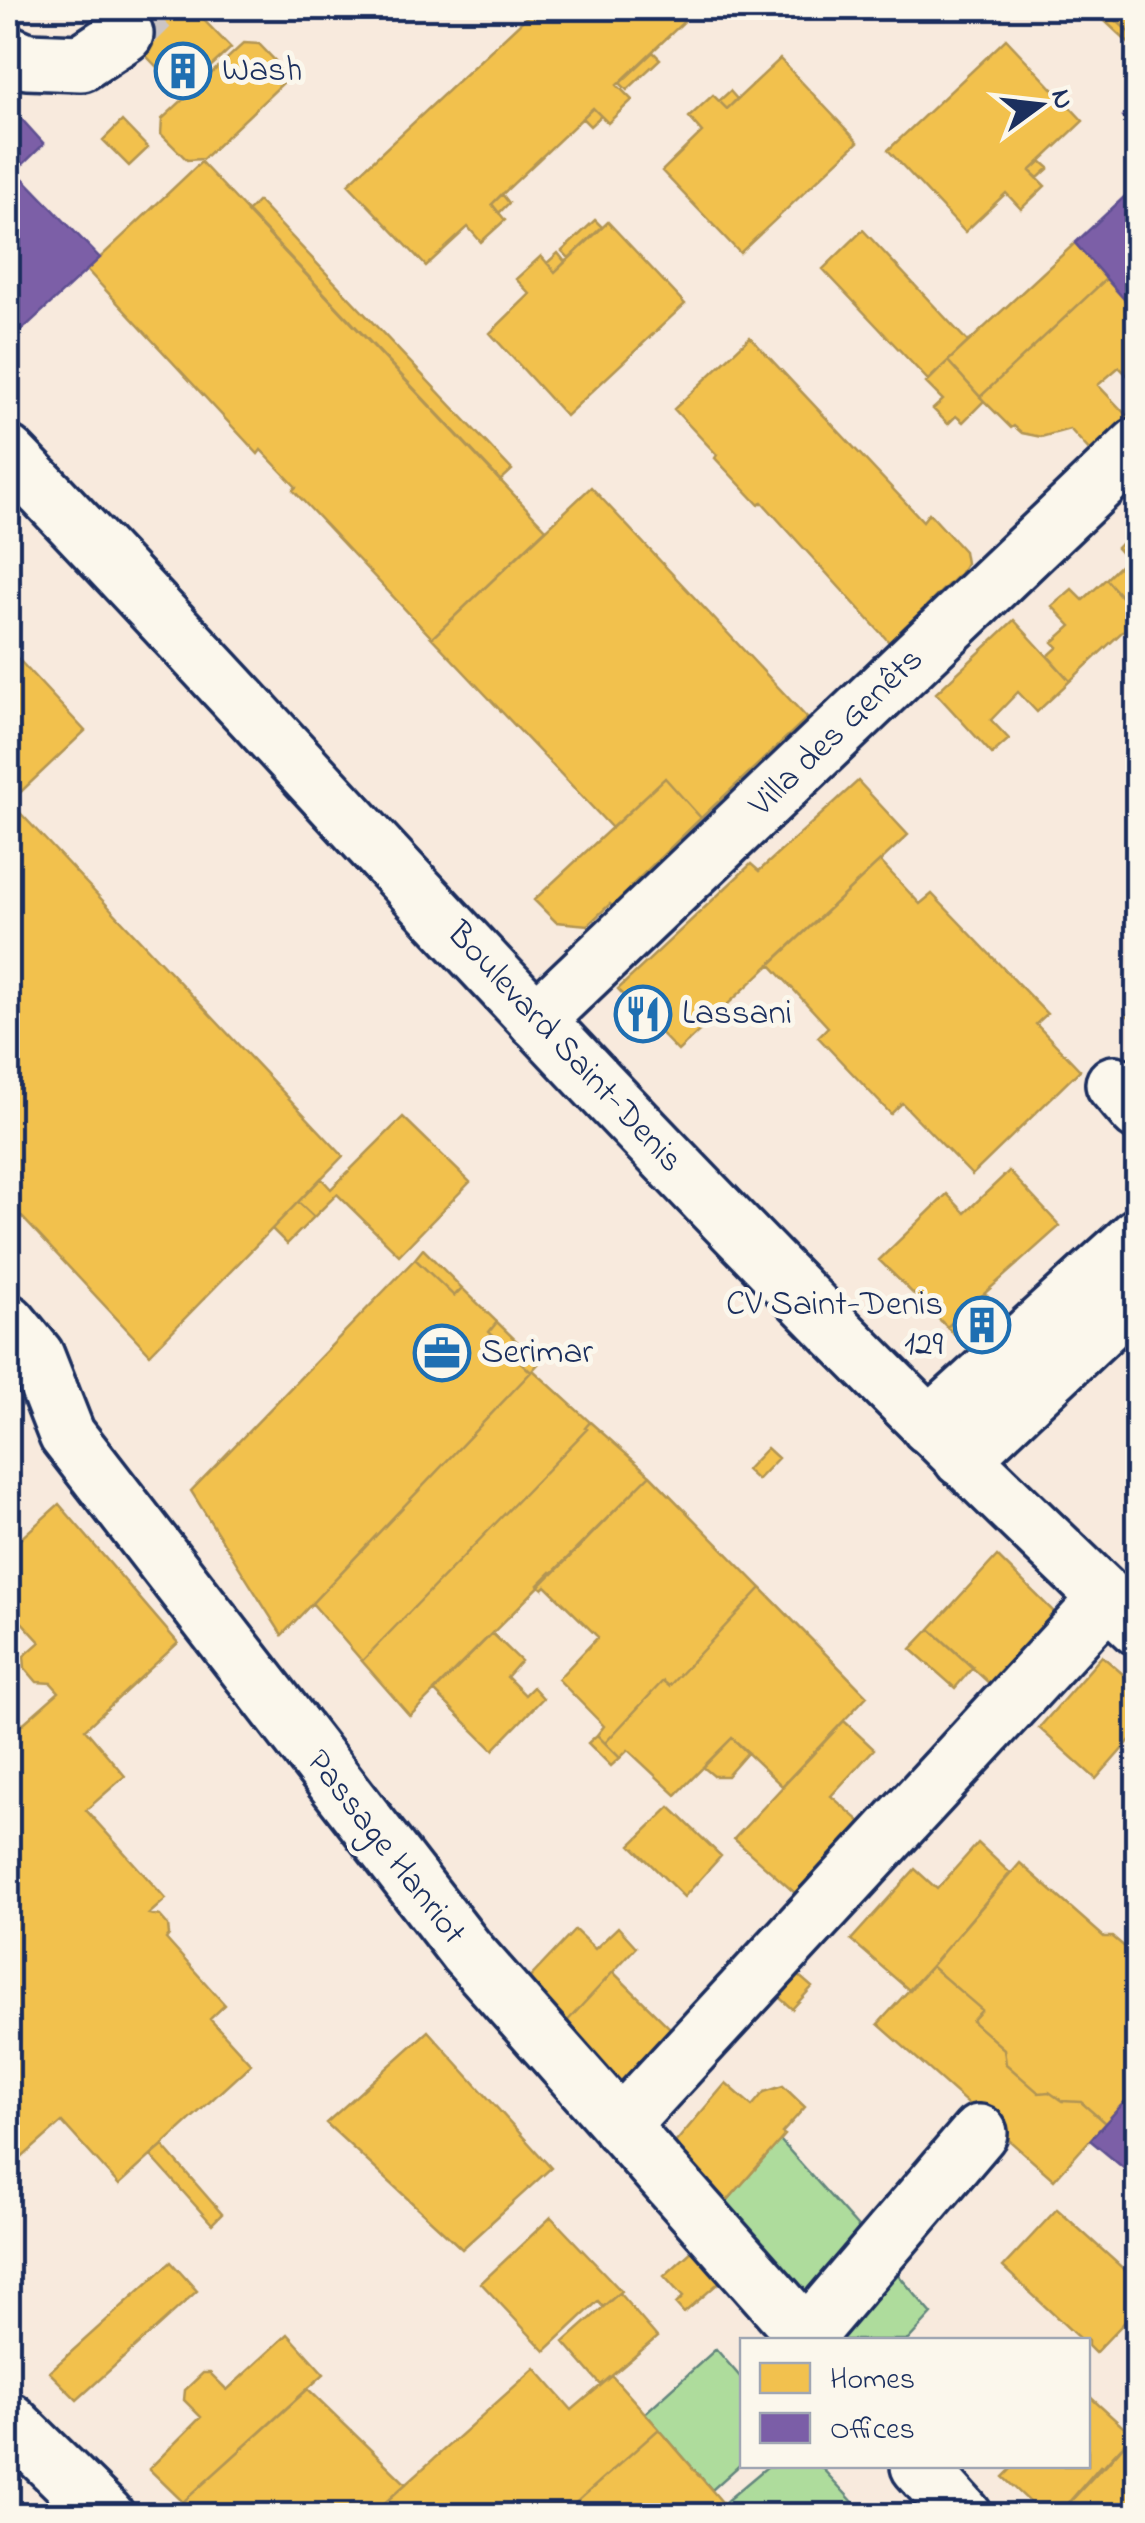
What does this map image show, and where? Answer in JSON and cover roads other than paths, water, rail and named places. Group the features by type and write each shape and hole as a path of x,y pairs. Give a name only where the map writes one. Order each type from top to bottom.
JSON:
{"main road":[{"path":"8,53 27,61 81,63 125,34"},
{"name":"Villa des Genêts","path":"536,1020 1138,446"},
{"name":"Boulevard Saint-Denis","path":"8,454 536,1020 800,1296 1122,1613"},
{"path":"946,1442 1138,1236"},
{"path":"946,1442 1138,1293"},
{"name":"Passage Hanriot","path":"8,1322 36,1356 67,1435 466,1951 808,2338"},
{"path":"620,2126 1122,1613"},
{"path":"808,2338 979,2133"},
{"path":"8,2420 106,2516"},
{"path":"922,2468 964,2516"}],"tunnel":[{"path":"125,34 151,8"}],"place":[{"name":"Wash","path":"183,71"},
{"name":"Lassani","path":"643,1014"},
{"name":"CV Saint-Denis 129","path":"982,1325"},
{"name":"Serimar","path":"442,1353"}]}
